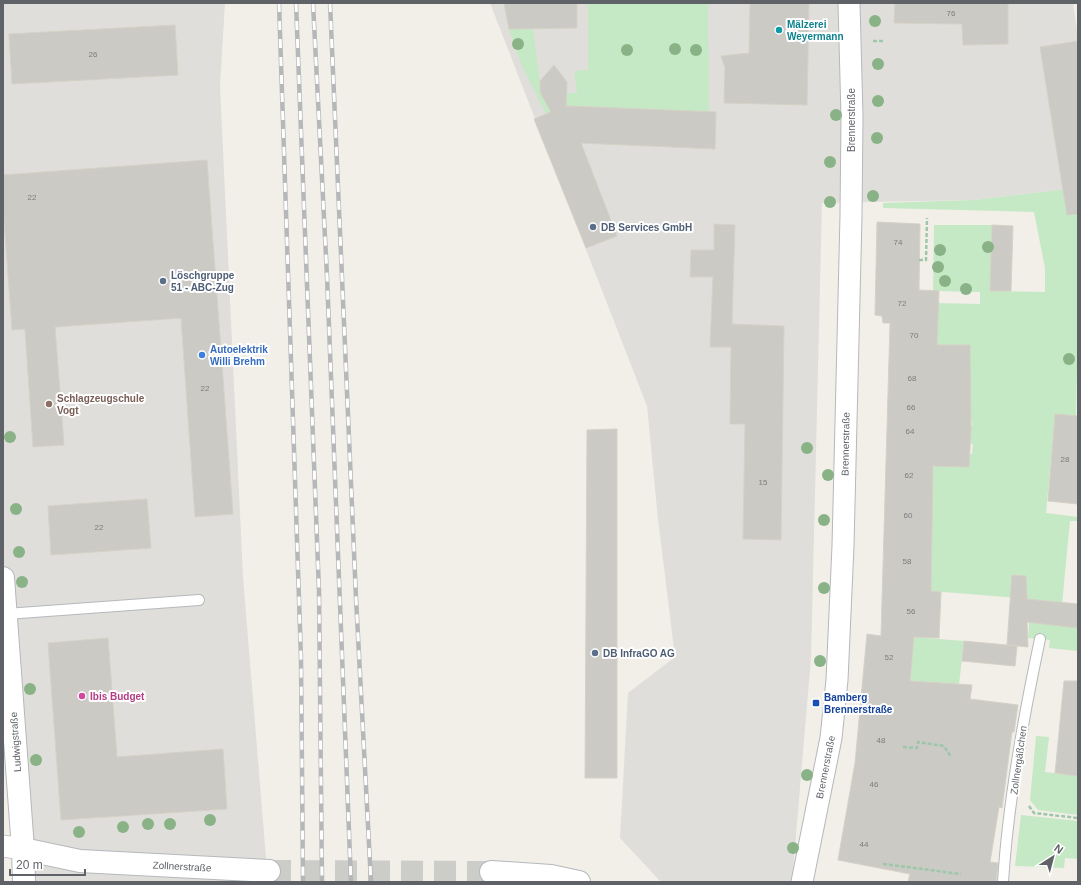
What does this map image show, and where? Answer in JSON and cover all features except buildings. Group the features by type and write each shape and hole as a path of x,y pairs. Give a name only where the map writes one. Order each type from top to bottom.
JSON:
{"street":[{"name":"Brennerstraße","path":"802,882 831,738 838,673 843,546 851,216 852,118 849,3"},
{"name":"Ludwigstraße","path":"3,578 6,614 13,848 24,882"},
{"name":"Zollnerstraße","path":"13,848 80,861 270,871"},
{"path":"491,872 551,876 579,882"}],"lane":[{"path":"6,614 199,600"},
{"name":"Zollnergäßchen","path":"1002,882 1006,835 1026,706 1040,639"}],"path":[{"path":"919,260 926,260 927,218"},
{"path":"903,747 917,748 918,742 944,746 951,757"},
{"path":"1026,802 1034,813 1078,818"},
{"path":"883,864 961,874"}],"shaded area":[{"path":"3,3 225,3 220,86 243,577 268,882 18,882 3,654"},
{"path":"490,3 1073,3 1078,37 1078,188 973,200 822,203 811,658 792,882 661,882 620,838 628,693 675,657 658,519 647,406"}],"green space":[{"path":"588,3 708,3 709,112 566,106 546,114 521,64 509,29 533,29 540,81 540,92 547,104 556,105 566,93 577,93 574,71 588,70"},
{"path":"1078,188 1078,325 1076,416 1055,414 1046,513 1078,517 1078,521 1070,521 1060,625 1078,628 1078,651 1049,648 1050,640 1028,638 1031,599 931,591 933,451 959,453 959,467 968,467 969,454 972,454 973,444 949,442 949,439 934,438 936,370 970,371 970,346 937,345 938,325 928,324 928,291 933,290 934,225 992,225 990,291 1045,292 1045,268 1034,212 883,208 883,203 973,200","holes":["937,291 980,292 980,304 937,303","942,389 971,389 971,403 942,403","944,419 972,421 972,426 943,424"]},
{"path":"914,637 964,641 959,684 937,683 936,694 907,716"},
{"path":"1036,736 1049,737 1045,772 1078,776 1078,815 1038,810 1030,800"},
{"path":"1021,815 1078,821 1078,859 1065,858 1064,868 1015,866"}],"tunnel":[{"path":"269,871 491,872"}],"railway":[{"path":"279,3 301,659 303,882"},
{"path":"296,3 319,591 322,882"},
{"path":"313,3 327,276 351,882"},
{"path":"330,3 356,598 371,882"}],"place":[{"name":"Mälzerei Weyermann","path":"779,30"},
{"name":"DB Services GmbH","path":"593,227"},
{"name":"Löschgruppe 51 - ABC-Zug","path":"163,281"},
{"name":"Autoelektrik Willi Brehm","path":"202,355"},
{"name":"Schlagzeugschule Vogt","path":"49,404"},
{"name":"DB InfraGO AG","path":"595,653"},
{"name":"Ibis Budget","path":"82,696"},
{"name":"Bamberg Brennerstraße","path":"816,703"}]}
